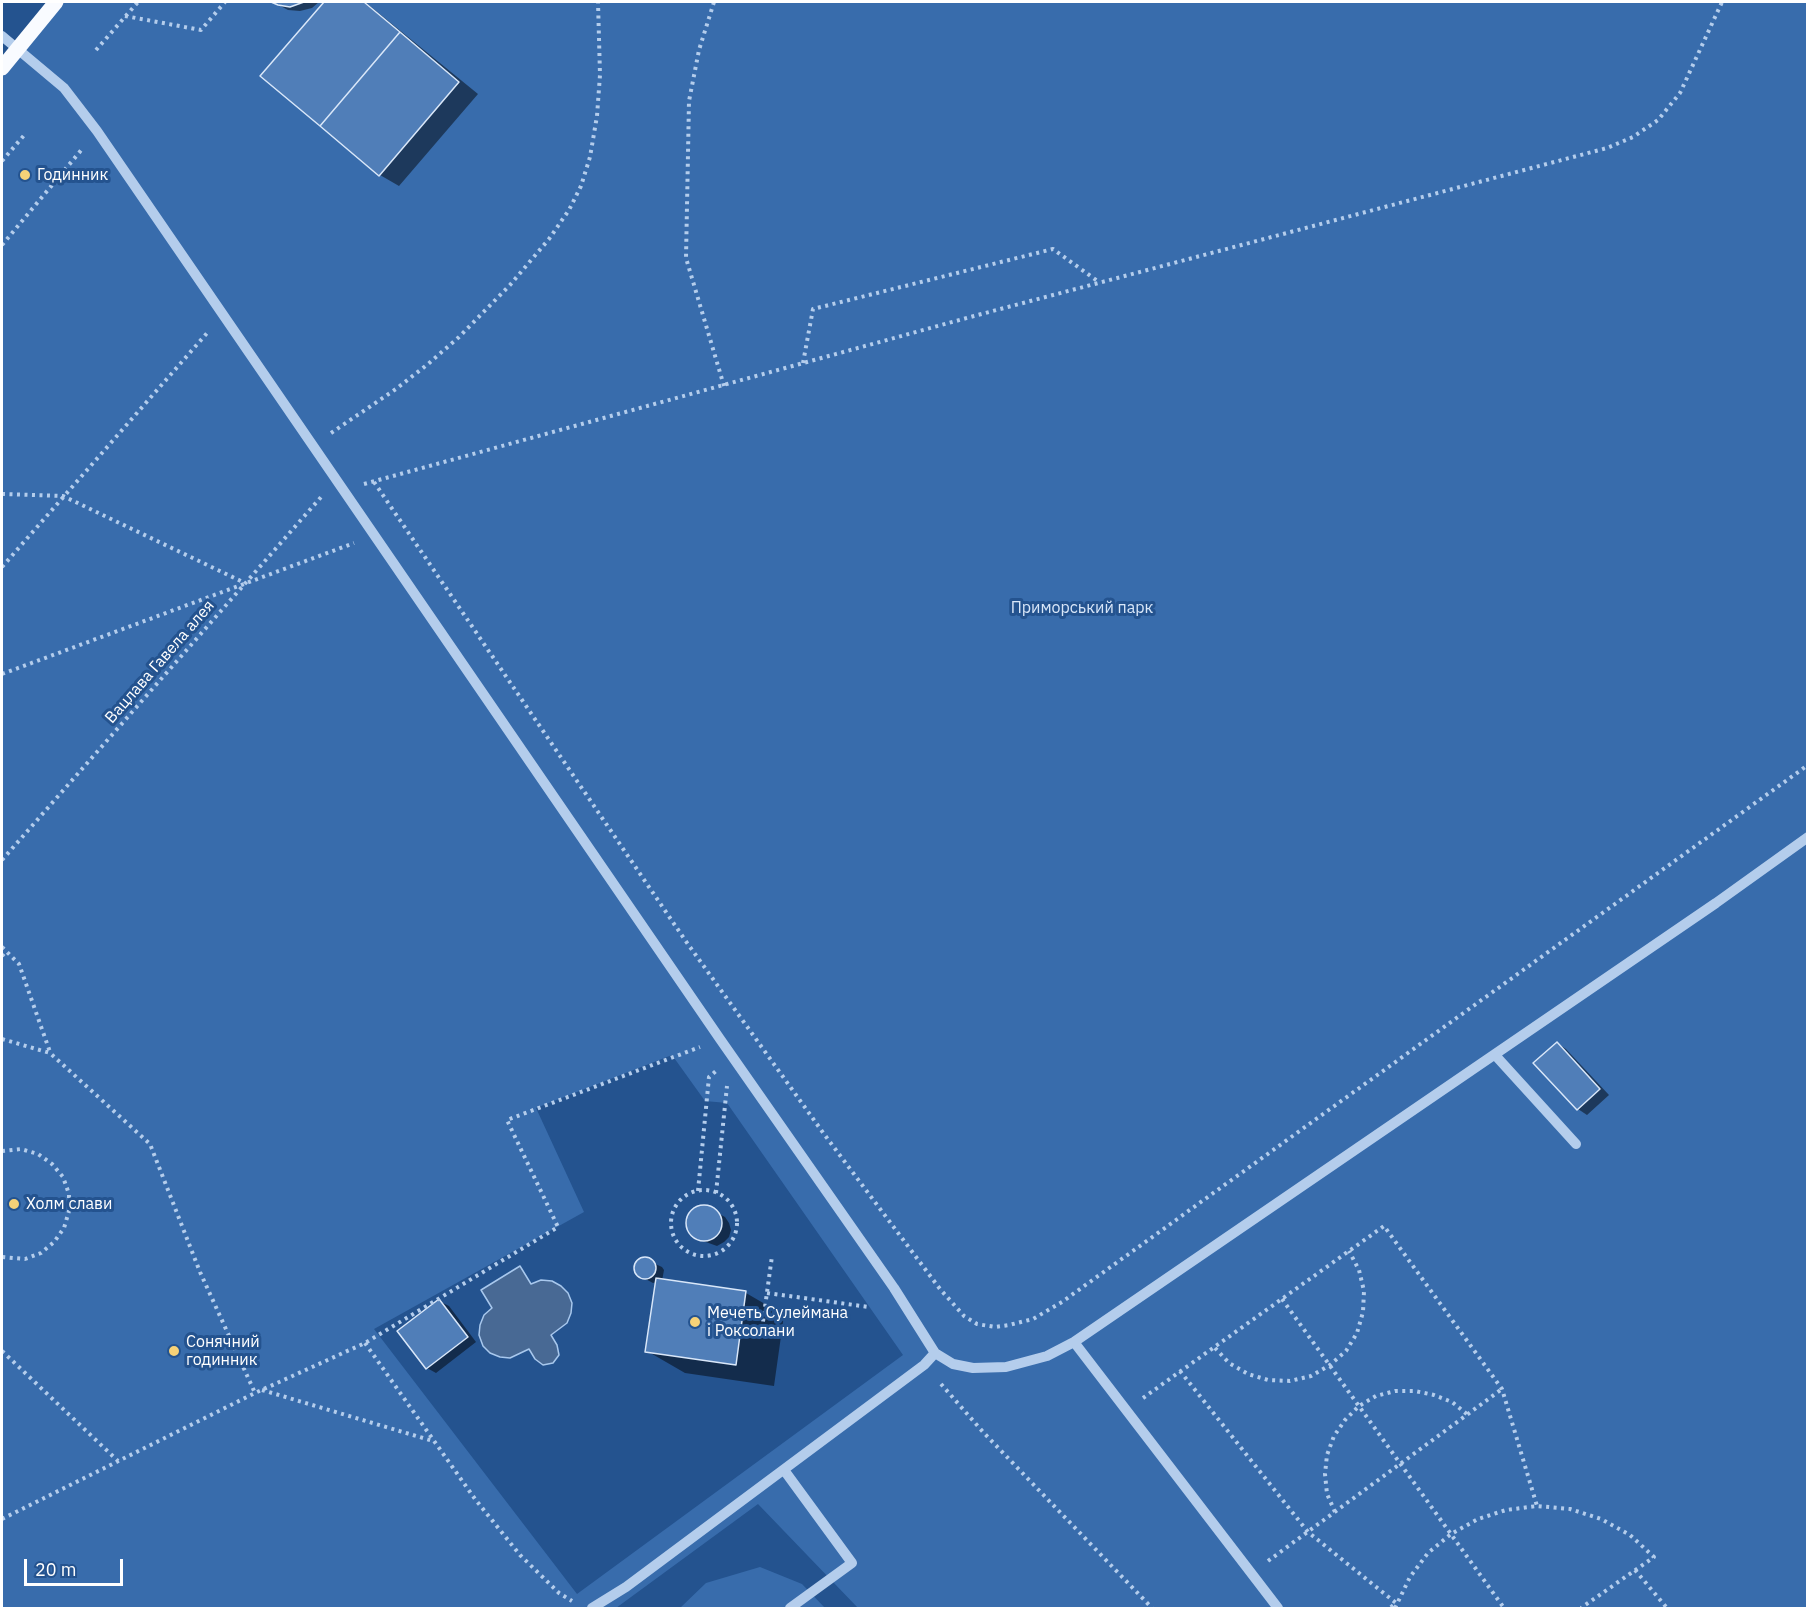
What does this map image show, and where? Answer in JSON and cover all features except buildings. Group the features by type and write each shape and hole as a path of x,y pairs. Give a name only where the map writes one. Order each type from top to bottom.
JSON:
{"main road":[{"path":"2,68 16,48 56,2"}],"street":[{"path":"2,36 64,88 97,131 742,1071 894,1288 935,1353 953,1364 973,1368 1006,1367 1047,1356 1074,1342 1716,903 1808,837"},
{"path":"1495,1055 1576,1144"},
{"path":"1074,1342 1278,1608"},
{"path":"592,1608 626,1587 784,1470 924,1365 935,1353"},
{"path":"784,1470 852,1563 790,1608"}],"path":[{"path":"96,51 138,2"},
{"path":"125,16 201,30 225,2"},
{"path":"312,446 396,389 459,338 526,267 569,210 582,186 597,116 600,75 598,2"},
{"path":"714,2 699,50 689,101 685,249 690,277 724,386"},
{"path":"343,490 802,363 1607,148 1633,137 1658,120 1680,93 1722,2"},
{"path":"2,245 97,131"},
{"path":"2,161 26,133"},
{"path":"802,363 813,309 1053,249 1099,283"},
{"path":"2,567 222,316"},
{"name":"Вацлава Гавела алея","path":"2,860 336,480"},
{"path":"374,482 685,940 824,1134 940,1289 964,1316 977,1324 994,1327 1009,1325 1033,1318 1062,1302 1808,765"},
{"path":"2,494 63,496 246,584"},
{"path":"2,674 374,535"},
{"path":"2,947 19,964 50,1053"},
{"path":"2,956 6,951"},
{"path":"2,1519 261,1390 365,1343 558,1227 507,1120 720,1039"},
{"path":"2,1040 50,1053 150,1144 200,1272 255,1393"},
{"path":"716,1192 726,1087 742,1071"},
{"path":"699,1191 709,1077"},
{"path":"726,1087 732,1096"},
{"path":"2,1151 21,1149 38,1154 52,1164 63,1178 69,1194 69,1211 64,1228 54,1242 41,1252 25,1258 2,1257"},
{"path":"699,1191 716,1192 728,1201 733,1208 737,1223 733,1238 723,1250 709,1256 693,1254 680,1246 675,1239 671,1224 679,1202 699,1191"},
{"path":"1125,1410 1384,1226 1502,1389 1537,1506"},
{"path":"1214,1347 1229,1363 1248,1374 1268,1380 1290,1381 1311,1376 1330,1365 1346,1351 1357,1333 1363,1312 1364,1291 1359,1270 1350,1251"},
{"path":"762,1329 772,1256"},
{"path":"767,1293 869,1307"},
{"path":"1282,1299 1504,1608"},
{"path":"365,1343 475,1499 520,1555 559,1593 573,1602 580,1601"},
{"path":"2,1351 118,1461"},
{"path":"924,1365 983,1432 1152,1608"},
{"path":"1180,1371 1308,1532 1394,1607 1410,1577 1428,1553 1451,1534 1478,1519 1506,1510 1537,1506 1570,1509 1601,1519 1629,1535 1654,1557 1581,1608"},
{"path":"1251,1574 1502,1389"},
{"path":"261,1390 434,1442"},
{"path":"1335,1512 1328,1494 1325,1474 1327,1455 1339,1428 1359,1406 1376,1396 1395,1391 1415,1391 1452,1402 1468,1415"},
{"path":"1635,1570 1667,1608"}],"green space":[{"name":"Приморський парк","path":"62,2 1807,2 1807,1608 858,1608 758,1504 616,1608 2,1608 2,73","holes":["672,1055 705,1101 727,1103 903,1355 577,1594 374,1329 584,1212 536,1108"]},
{"path":"760,1567 802,1584 825,1608 680,1608 706,1583"}],"shaded area":[{"path":"520,1266 531,1284 541,1280 552,1281 568,1293 572,1303 567,1323 551,1335 557,1345 559,1355 553,1363 543,1365 535,1359 529,1349 510,1358 500,1357 490,1353 483,1346 479,1335 484,1315 492,1308 481,1290"}],"place":[{"name":"Годинник","path":"25,175"},
{"name":"Холм слави","path":"14,1204"},
{"name":"Мечеть Сулеймана і Роксолани","path":"695,1322"},
{"name":"Сонячний годинник","path":"174,1351"}]}
